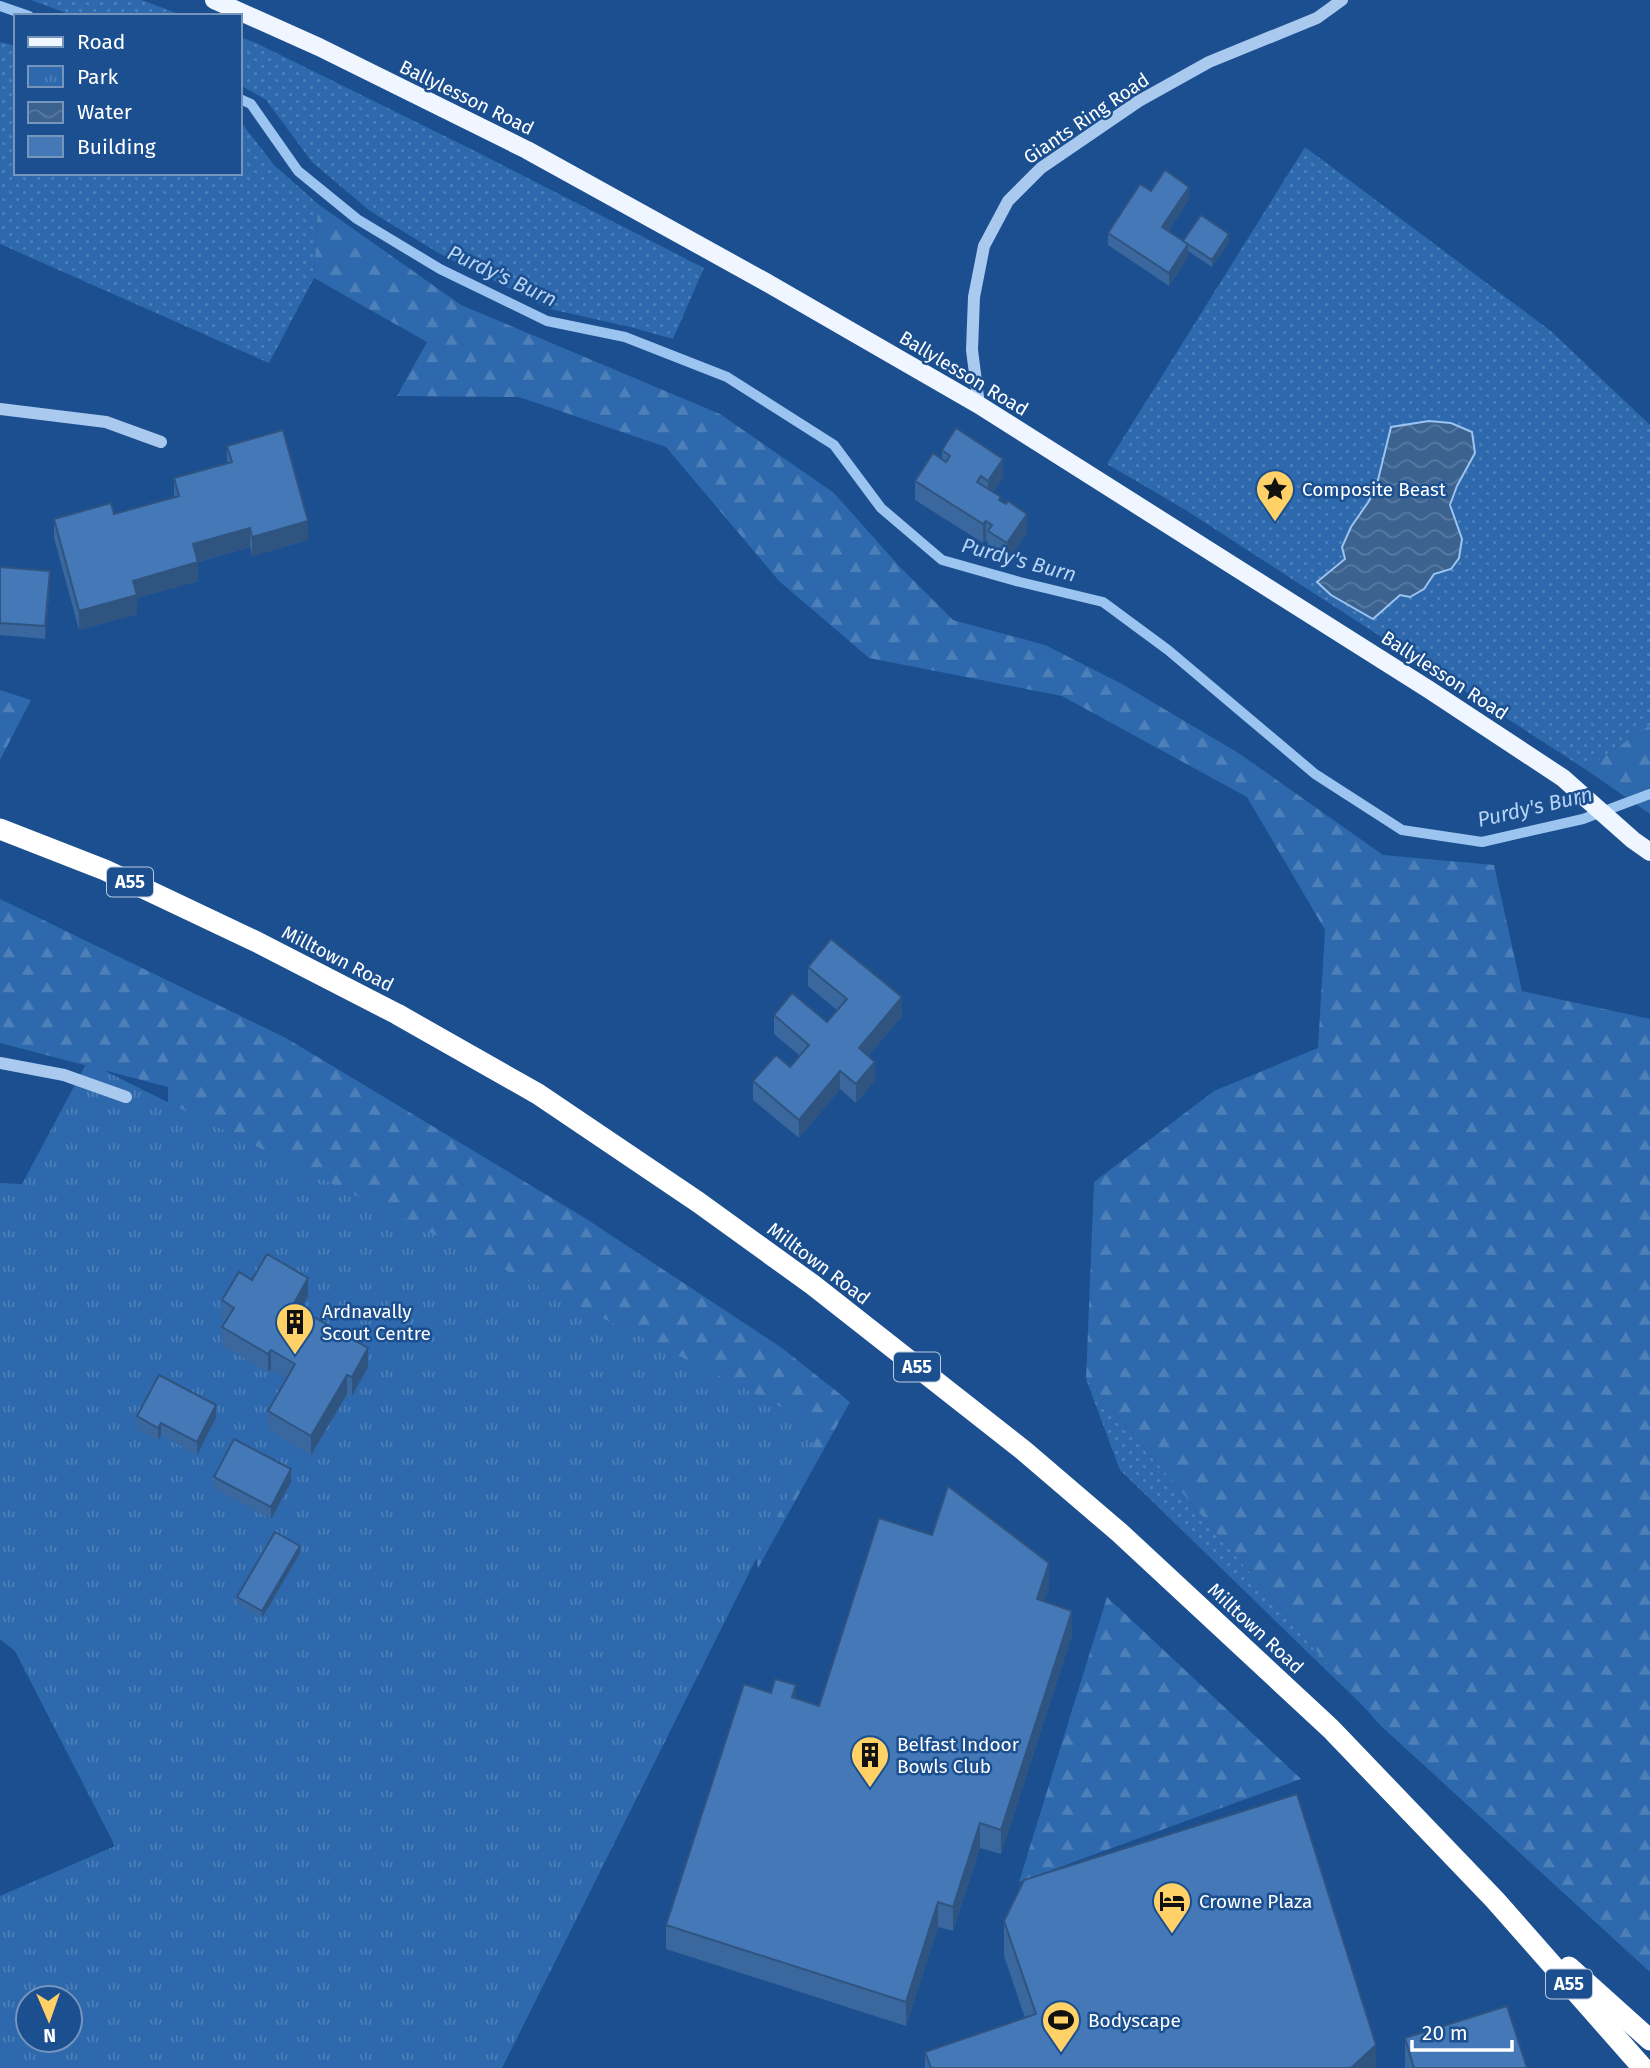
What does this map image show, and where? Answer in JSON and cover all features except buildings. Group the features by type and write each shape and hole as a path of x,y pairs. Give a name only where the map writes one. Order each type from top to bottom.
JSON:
{"highway":[{"name":"Milltown Road","path":"0,829 105,870 257,942 397,1014 538,1094 698,1202 824,1294 1023,1450 1120,1534 1331,1730 1495,1899 1643,2068"},
{"name":"Milltown Road","path":"1495,1899 1650,2040"}],"main road":[{"name":"Ballylesson Road","path":"214,0 319,47 527,150 764,281 979,405 1428,689 1563,778 1650,852"}],"street":[{"name":"Giants Ring Road","path":"979,405 972,350 974,296 985,246 1008,201 1041,168 1139,101 1209,62 1317,18 1342,0"},
{"path":"0,410 106,422 161,442"},
{"path":"0,1063 64,1075 126,1097"}],"green space":[{"path":"31,0 142,0 179,14 69,14"},
{"path":"242,38 473,150 704,268 673,339 550,309 440,254 370,211 312,162 266,100 242,86"},
{"path":"0,42 14,46 14,175 242,175 242,124 274,165 318,204 314,278 269,363 0,244"},
{"path":"1305,147 1552,332 1650,425 1650,725 1585,769 1184,509 1107,464","holes":["1429,421 1451,423 1466,472 1454,496 1452,508 1451,569 1434,574 1423,589 1400,595 1317,582 1345,559 1351,527 1369,501 1378,480 1391,427"]},
{"path":"318,204 461,305 720,414 834,493 899,566 953,620 1045,645 1122,684 1240,754 1383,855 1494,865 1522,991 1650,1019 1650,1972 1381,1726 1086,1379 1094,1182 1214,1091 1318,1048 1325,930 1247,797 1062,696 869,658 779,581 666,447 519,397 397,396 427,342 314,278"},
{"path":"0,690 31,700 0,760"},
{"path":"1650,725 1650,814 1585,769"},
{"path":"0,899 286,1038 585,1218 782,1348 850,1402 758,1568 741,1454 169,1141 168,1087 0,1043"},
{"path":"87,1062 822,1427 502,2068 0,2068 0,1896 115,1846 15,1651 0,1639 0,1183 22,1184"},
{"path":"1086,1379 1363,1706 1120,1470"},
{"path":"1107,1597 1301,1779 1019,1882"}],"water":[{"path":"1429,421 1451,423 1472,432 1475,453 1450,505 1462,539 1459,558 1451,569 1434,574 1424,589 1410,597 1400,595 1373,619 1331,595 1317,582 1345,559 1342,547 1378,480 1391,427"}],"waterway":[{"name":"Purdy's Burn","path":"0,6 23,14"},
{"name":"Purdy's Burn","path":"242,100 251,104 298,171 357,219 440,269 547,321 625,337 727,377 834,445 881,508 942,560 1103,602 1168,650 1315,774 1402,830 1482,842 1583,819 1650,794"}],"place":[{"name":"Composite Beast","path":"1275,523"},
{"name":"Ardnavally Scout Centre","path":"295,1356"},
{"name":"Belfast Indoor Bowls Club","path":"870,1789"},
{"name":"Crowne Plaza","path":"1172,1935"},
{"name":"Bodyscape","path":"1061,2054"}]}
